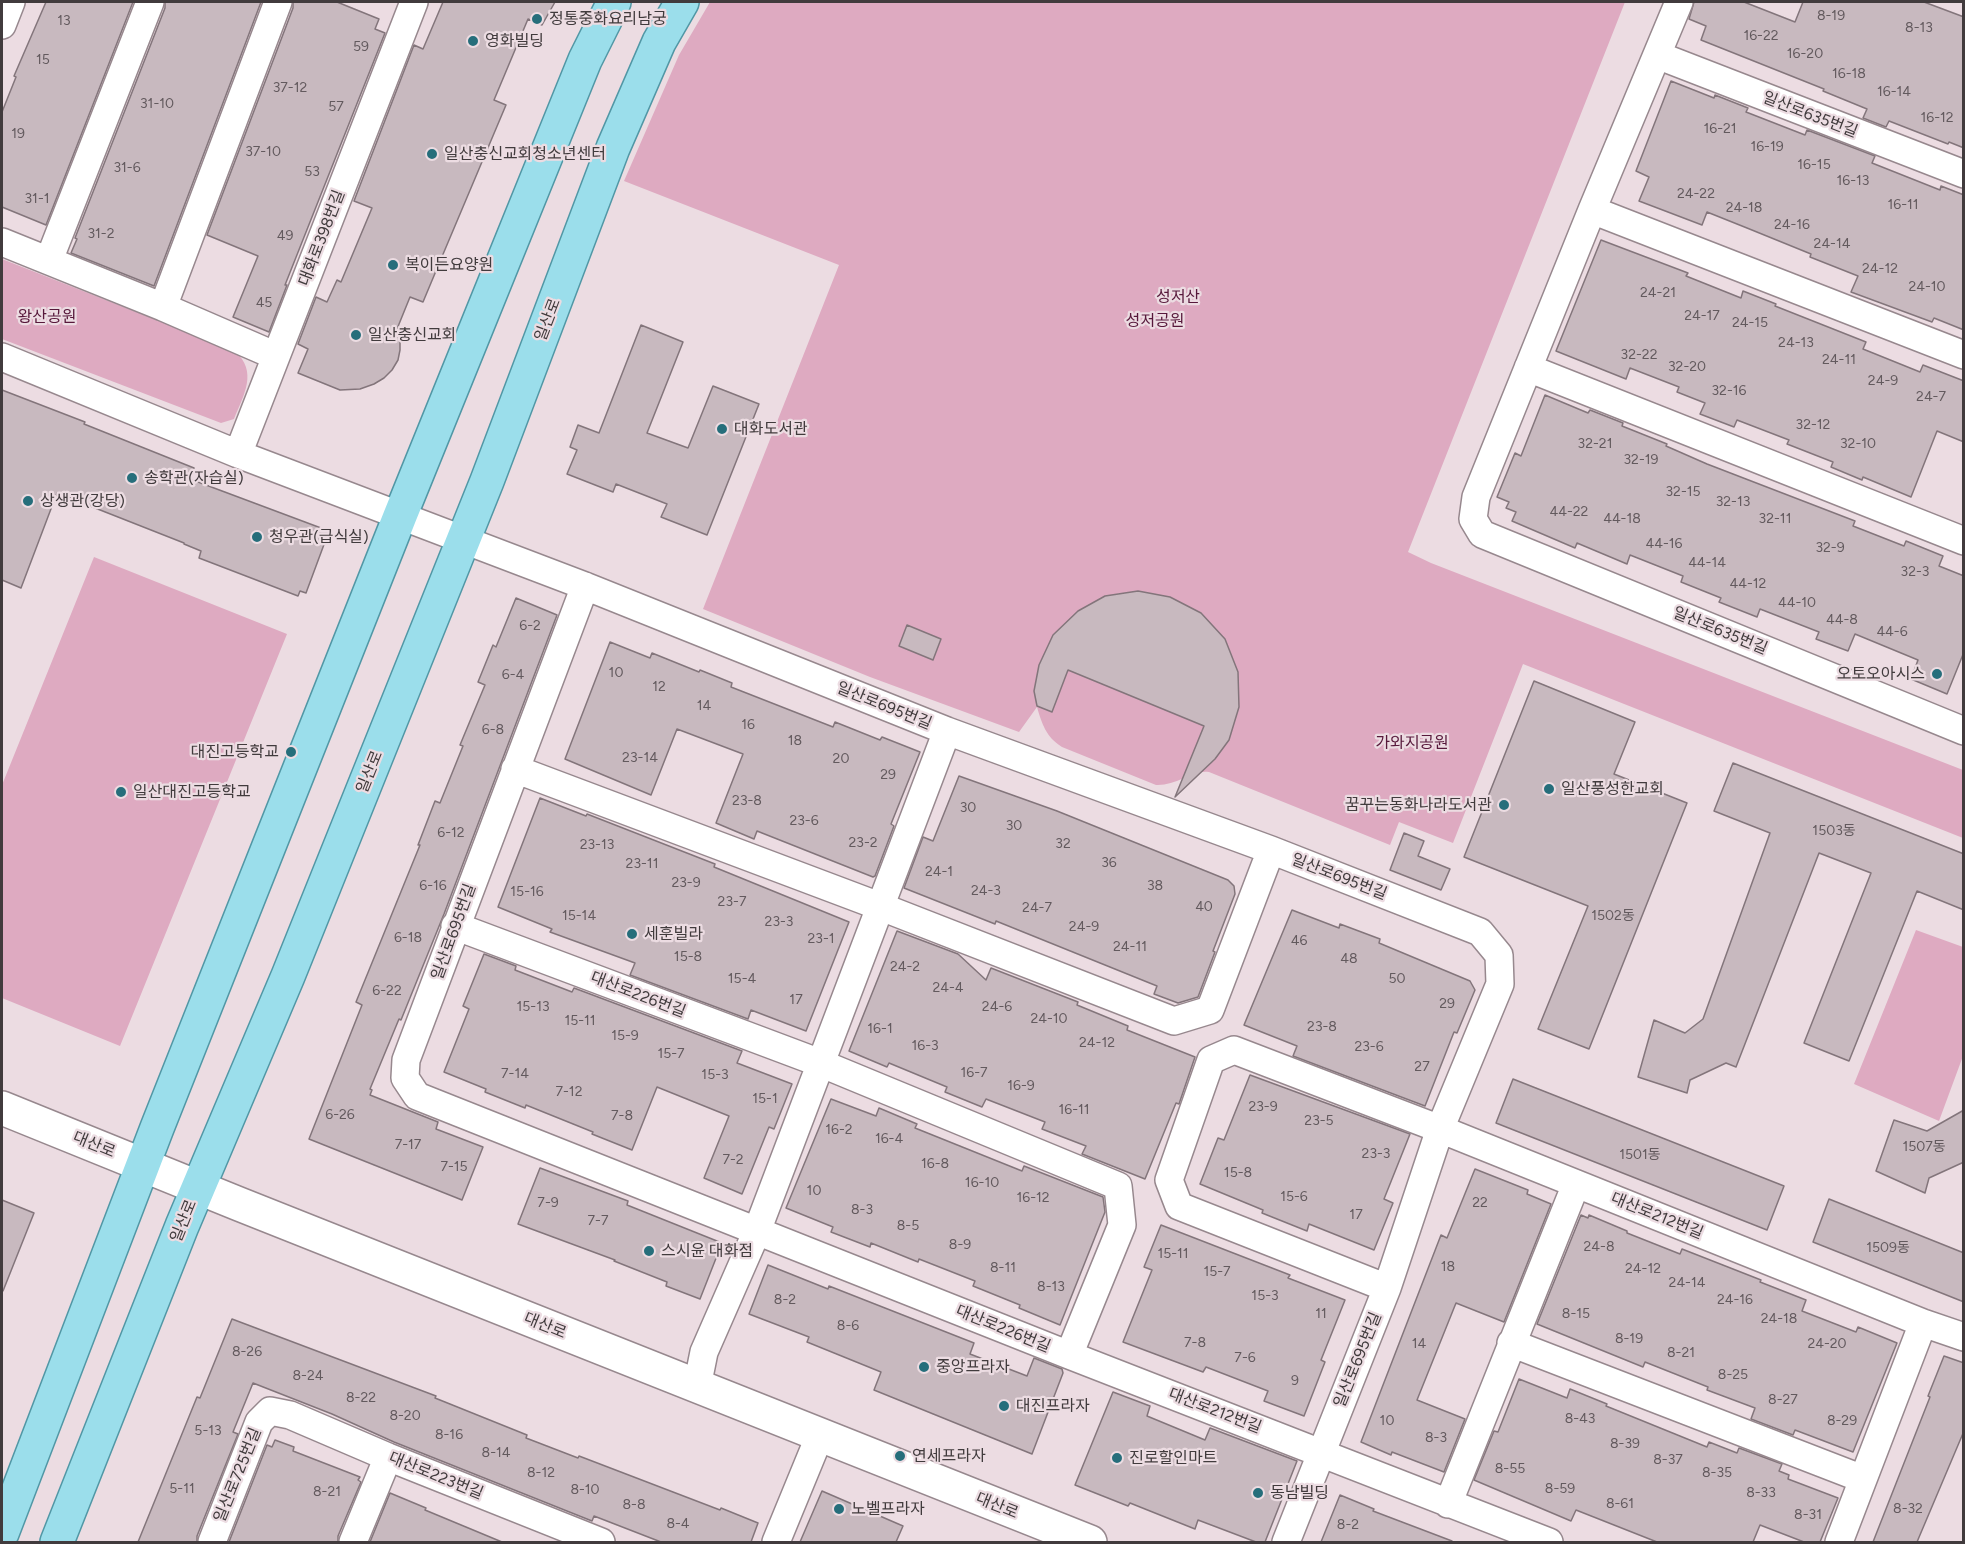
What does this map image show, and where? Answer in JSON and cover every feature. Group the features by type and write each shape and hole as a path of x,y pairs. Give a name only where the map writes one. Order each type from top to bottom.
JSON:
{"main road":[{"path":"2,1533 143,1165 400,516 585,60 614,2"},
{"name":"일산로","path":"57,1542 198,1187 288,976 487,481 613,148 659,42 682,2"},
{"name":"대산로","path":"2,1108 1090,1542"}],"street":[{"path":"2,25 11,2"},
{"path":"49,261 150,2"},
{"path":"163,307 278,2"},
{"path":"1679,2 1528,368 1964,541"},
{"name":"대화로398번길","path":"238,454 410,3"},
{"name":"일산로635번길","path":"1657,55 1964,174"},
{"path":"1592,210 1964,355"},
{"path":"2,242 163,307 276,356"},
{"name":"일산로695번길","path":"2,357 238,454 585,586 947,731 1271,850 1480,932 1498,955 1500,984 1440,1129 1387,1288 1286,1542"},
{"name":"일산로635번길","path":"1528,368 1476,497 1473,519 1482,534 1961,723"},
{"name":"일산로695번길","path":"405,1078 406,1060 585,586"},
{"path":"697,1386 704,1352 757,1231 947,731"},
{"path":"515,769 879,906 1174,1021 1210,1010 1271,850"},
{"name":"대산로226번길","path":"405,1078 417,1096 1076,1357 1122,1225 1118,1186 820,1063 455,927"},
{"name":"대산로212번길","path":"1387,1288 1179,1206 1170,1180 1211,1060 1234,1050 1440,1129 1923,1323 1964,1337"},
{"path":"1448,1504 1576,1184"},
{"path":"1839,1542 1923,1323"},
{"path":"1511,1343 1863,1479"},
{"name":"대산로212번길","path":"1076,1357 1549,1542"},
{"name":"대산로223번길","path":"270,1411 290,1415 388,1457 601,1542"},
{"name":"일산로725번길","path":"212,1542 259,1422 270,1411"},
{"path":"776,1542 820,1435"},
{"path":"352,1542 388,1457"}],"green space":[{"name":"성저공원","path":"710,2 1625,2 1408,552 1431,563 1963,770 1963,838 1523,664 1453,843 1399,822 1390,845 1209,772 1197,773 1171,783 1156,785 1062,747 1048,734 1037,707 1019,732 870,677 703,609 839,265 624,181 679,55"},
{"name":"왕산공원","path":"2,259 235,351 246,367 247,384 234,419 221,423 2,339"},
{"path":"94,557 287,634 120,1046 2,998 2,785"},
{"path":"1916,930 1963,947 1963,1056 1939,1121 1854,1084"}],"building":[{"path":"46,2 133,2 46,225 2,207 2,112 16,77 14,76"},
{"path":"165,2 261,2 154,286 71,253 165,8"},
{"path":"293,2 337,2 379,19 375,29 385,33 285,285 287,285 269,332 233,317 258,256 207,235 293,8"},
{"path":"443,2 555,2 542,25 528,19 494,100 506,105 423,302 410,297 397,329 400,340 398,360 384,378 374,384 360,389 340,390 298,373 308,349 298,344 316,297 327,302 337,280 341,282 372,208 354,201 414,45 423,49"},
{"path":"1694,2 1744,2 1795,22 1803,2 1924,2 1964,17 1964,148 1889,121 1886,127 1863,118 1867,109 1823,91 1824,89 1701,40 1706,26 1689,19"},
{"path":"1671,81 1714,98 1715,95 1748,108 1746,112 1805,135 1807,130 1875,156 1872,163 1940,190 1941,186 1964,195 1964,330 1934,318 1932,322 1851,292 1858,276 1810,257 1811,254 1707,212 1702,225 1639,201 1649,177 1636,171"},
{"path":"1601,240 1688,273 1686,276 1741,298 1743,291 1776,304 1775,306 1866,342 1863,349 1920,372 1923,365 1964,381 1964,442 1937,431 1911,497 1863,477 1862,480 1831,467 1833,462 1787,444 1789,440 1737,420 1734,427 1700,414 1705,403 1677,392 1679,387 1630,368 1626,379 1556,351"},
{"name":"대화도서관","path":"641,325 683,342 647,433 688,448 713,386 759,404 707,535 661,517 667,504 616,484 613,492 567,474 577,450 570,447 578,425 599,433"},
{"path":"2,390 194,468 190,479 329,531 306,593 300,591 298,596 199,558 201,551 184,543 57,493 21,588 2,580"},
{"path":"1545,395 1588,413 1590,410 1623,423 1622,426 1667,444 1666,446 1707,464 1855,521 1853,526 1904,546 1906,541 1943,556 1939,566 1964,576 1964,652 1947,694 1911,679 1918,660 1855,634 1848,651 1816,639 1819,632 1760,609 1757,617 1719,602 1721,598 1681,582 1683,576 1630,555 1627,564 1577,543 1575,548 1512,521 1516,512 1506,508 1509,502 1497,497 1515,453 1521,456"},
{"path":"1138,591 1170,597 1201,613 1225,639 1238,672 1239,707 1229,740 1215,759 1175,797 1204,726 1068,670 1052,712 1037,706 1034,691 1039,665 1053,635 1078,611 1105,596"},
{"path":"516,598 557,615 444,914 370,1089 372,1090 370,1095 438,1122 436,1129 483,1147 462,1200 309,1139 362,1005 356,1002 420,845 418,845 435,801 440,803 463,746 460,745 485,685 478,682 493,645 496,647"},
{"path":"907,625 941,639 933,660 899,646"},
{"path":"610,642 650,658 652,653 699,672 700,670 732,683 731,687 833,727 835,722 880,740 882,737 920,752 891,824 894,826 875,876 757,831 754,839 716,823 743,754 677,729 651,795 565,759"},
{"path":"1534,681 1635,722 1614,774 1687,803 1589,1049 1538,1029 1588,906 1464,857"},
{"path":"1733,763 1964,854 1964,910 1917,891 1849,1061 1804,1043 1871,873 1819,853 1736,1067 1726,1063 1690,1080 1687,1093 1638,1077 1654,1020 1685,1033 1703,1019 1770,833 1714,811"},
{"path":"959,776 1057,811 1228,880 1234,886 1235,894 1198,997 1178,1003 1154,994 1157,986 996,921 995,924 904,888 923,837 933,841"},
{"path":"540,798 715,864 714,867 849,922 806,1031 751,1010 748,1019 630,975 635,963 550,932 552,929 498,907"},
{"path":"1404,833 1424,841 1418,856 1450,869 1441,890 1390,870"},
{"path":"1292,910 1339,928 1340,924 1380,939 1379,943 1470,981 1475,990 1457,1033 1454,1032 1425,1106 1293,1056 1297,1046 1244,1025"},
{"path":"897,931 958,954 986,980 991,968 1078,1002 1077,1005 1128,1026 1127,1030 1195,1057 1179,1104 1176,1103 1145,1179 1082,1154 1086,1146 1042,1129 1045,1122 986,1099 982,1107 945,1092 947,1087 889,1063 887,1067 849,1051"},
{"path":"484,954 516,966 515,970 572,992 574,988 742,1051 737,1063 792,1084 774,1129 769,1127 742,1194 704,1178 729,1116 657,1087 632,1150 526,1105 525,1108 485,1092 486,1089 444,1072 469,1009 463,1006"},
{"path":"1250,1075 1410,1134 1384,1199 1393,1203 1374,1250 1309,1224 1307,1231 1200,1184 1218,1138 1224,1140"},
{"path":"1513,1079 1784,1186 1767,1230 1496,1123"},
{"path":"831,1099 876,1116 879,1108 917,1124 915,1128 1022,1171 1024,1166 1103,1197 1105,1212 1060,1325 1019,1308 1020,1305 973,1286 975,1281 919,1259 918,1262 871,1243 870,1247 831,1232 833,1227 786,1208"},
{"path":"1964,1110 1964,1162 1929,1178 1925,1193 1876,1171 1894,1120 1927,1131"},
{"path":"540,1168 628,1201 627,1205 722,1243 700,1299 666,1286 667,1282 615,1260 518,1224"},
{"path":"1475,1169 1528,1190 1527,1194 1551,1204 1504,1322 1456,1303 1417,1400 1465,1419 1444,1472 1392,1452 1391,1455 1361,1442 1441,1235 1447,1238"},
{"path":"1829,1199 1964,1253 1964,1302 1813,1242"},
{"path":"2,1200 34,1213 3,1291 2,1291"},
{"path":"1581,1215 1588,1218 1589,1215 1680,1254 1682,1249 1761,1280 1760,1282 1806,1300 1802,1311 1856,1332 1858,1327 1897,1343 1853,1452 1795,1430 1793,1435 1751,1419 1755,1408 1707,1390 1708,1387 1645,1362 1643,1367 1537,1324"},
{"path":"1161,1225 1290,1275 1288,1278 1345,1300 1321,1360 1325,1362 1304,1416 1264,1401 1268,1391 1206,1367 1203,1372 1123,1342 1152,1270 1144,1267"},
{"path":"768,1265 828,1289 829,1286 974,1343 970,1354 1027,1376 1034,1358 1062,1369 1063,1373 1032,1454 874,1390 881,1372 807,1342 809,1337 749,1314"},
{"path":"232,1319 436,1396 435,1398 527,1435 526,1438 758,1523 751,1542 661,1542 594,1516 592,1521 253,1383 233,1432 238,1434 197,1536 197,1542 138,1542 197,1397 200,1398"},
{"path":"1944,1356 1964,1363 1964,1431 1917,1542 1873,1542 1930,1397 1928,1396"},
{"path":"1519,1379 1567,1398 1570,1389 1707,1447 1709,1442 1737,1453 1739,1448 1782,1464 1779,1471 1789,1475 1788,1479 1838,1498 1820,1542 1804,1542 1760,1525 1753,1542 1657,1542 1576,1510 1571,1521 1474,1480 1494,1431 1498,1432"},
{"path":"1113,1392 1150,1406 1147,1416 1205,1440 1210,1428 1297,1461 1265,1542 1256,1542 1198,1520 1195,1529 1130,1503 1128,1506 1075,1485"},
{"path":"275,1440 294,1447 293,1451 360,1477 358,1480 361,1482 338,1536 338,1542 229,1542 267,1445 272,1447"},
{"name":"노벨프라자","path":"822,1491 903,1526 896,1542 800,1542"},
{"path":"390,1493 426,1508 425,1510 502,1542 370,1542"},
{"path":"1340,1495 1374,1509 1373,1511 1452,1541 1321,1542"}],"place":[{"name":"정통중화요리남궁","path":"537,19"},
{"name":"영화빌딩","path":"473,41"},
{"name":"일산충신교회청소년센터","path":"432,154"},
{"name":"복이든요양원","path":"393,265"},
{"name":"일산충신교회","path":"356,335"},
{"name":"대화도서관","path":"722,429"},
{"name":"송학관(자습실)","path":"132,478"},
{"name":"상생관(강당)","path":"28,501"},
{"name":"청우관(급식실)","path":"257,537"},
{"name":"오토오아시스","path":"1937,674"},
{"name":"대진고등학교","path":"291,752"},
{"name":"일산풍성한교회","path":"1549,789"},
{"name":"일산대진고등학교","path":"121,792"},
{"name":"꿈꾸는동화나라도서관","path":"1504,805"},
{"name":"세훈빌라","path":"632,934"},
{"name":"스시윤 대화점","path":"649,1251"},
{"name":"중앙프라자","path":"924,1367"},
{"name":"대진프라자","path":"1004,1406"},
{"name":"연세프라자","path":"900,1456"},
{"name":"진로할인마트","path":"1117,1458"},
{"name":"동남빌딩","path":"1258,1493"},
{"name":"노벨프라자","path":"839,1509"}],"park label":[{"name":"성저산","path":"1178,297"},
{"name":"가와지공원","path":"1412,743"}]}
